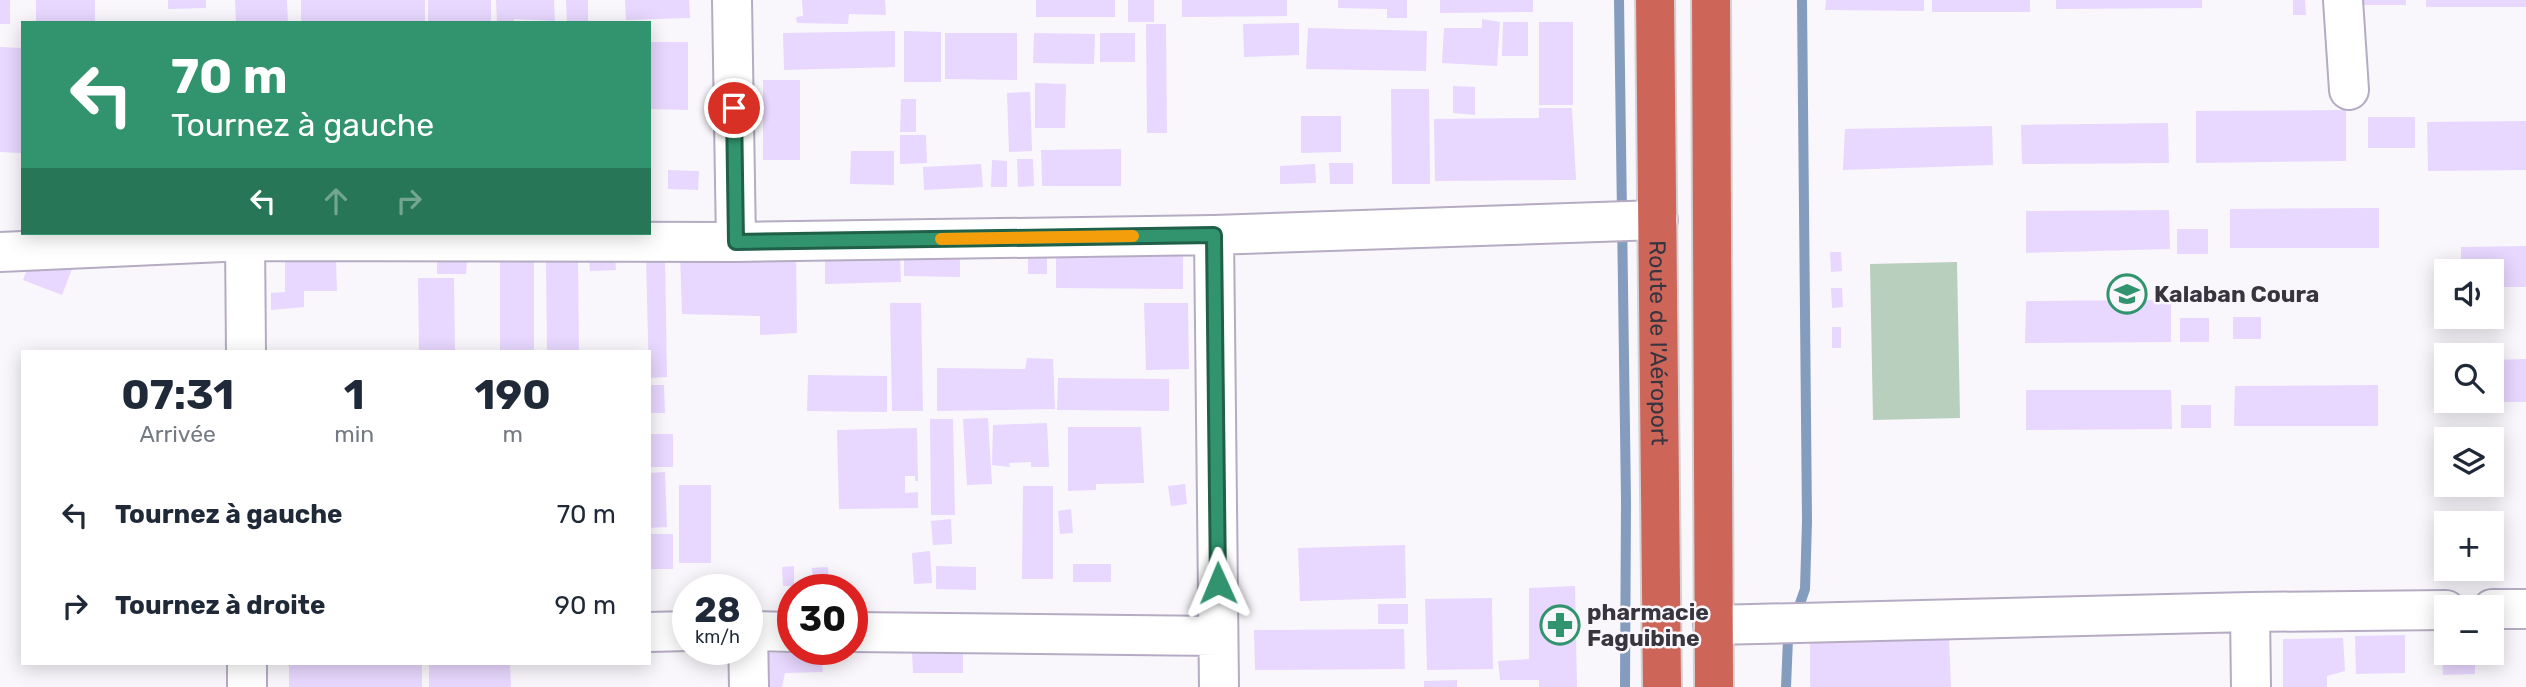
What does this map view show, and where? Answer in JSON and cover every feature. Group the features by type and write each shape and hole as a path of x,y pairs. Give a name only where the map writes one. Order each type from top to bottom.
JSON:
{"highway":[{"name":"Route de l'Aéroport","path":"1655,0 1662,687"},
{"path":"1711,0 1714,687"}],"street":[{"path":"732,0 736,242"},
{"path":"2343,0 2349,90"},
{"path":"0,251 245,240 736,242 1214,235 1658,220"},
{"path":"1214,235 1219,687"},
{"path":"245,240 246,350"},
{"path":"2504,609 2526,609"},
{"path":"1713,625 2434,610"},
{"path":"2250,612 2252,687"},
{"path":"651,632 672,631"},
{"path":"868,632 1218,636"},
{"path":"247,665 247,687"},
{"path":"749,665 749,687"}],"green space":[{"path":"1957,262 1960,418 1873,420 1870,264"}],"building":[{"path":"0,0 10,0 10,24 0,24"},
{"path":"36,0 95,0 95,21 36,21"},
{"path":"168,0 206,0 206,8 168,9"},
{"path":"235,0 287,0 288,21 236,21"},
{"path":"301,0 425,0 425,21 301,21"},
{"path":"428,0 491,0 491,21 428,21"},
{"path":"496,0 554,0 555,21 497,21"},
{"path":"566,0 588,0 588,21 567,21"},
{"path":"625,0 689,0 690,18 626,20"},
{"path":"802,0 885,0 886,15 849,14 848,24 797,23 796,17 803,16"},
{"path":"1036,0 1115,0 1115,17 1036,17"},
{"path":"1128,0 1154,0 1154,22 1128,22"},
{"path":"1182,0 1287,0 1287,16 1182,17"},
{"path":"1338,0 1407,0 1407,18 1387,18 1387,9 1338,8"},
{"path":"1440,0 1533,0 1533,12 1440,13"},
{"path":"1826,0 1924,0 1924,11 1825,10"},
{"path":"1932,0 2030,0 2030,12 1932,12"},
{"path":"2056,0 2202,0 2202,8 2056,9"},
{"path":"2293,0 2305,0 2306,15 2293,15"},
{"path":"2361,0 2406,0 2406,5 2361,5"},
{"path":"2426,0 2526,0 2526,7 2426,7"},
{"path":"1482,19 1500,22 1497,66 1442,63 1444,28 1482,28"},
{"path":"1503,22 1528,22 1528,56 1502,56"},
{"path":"1539,22 1573,22 1573,105 1539,105"},
{"path":"1299,23 1299,55 1244,57 1243,24"},
{"path":"1146,24 1166,24 1167,133 1147,133"},
{"path":"1308,28 1427,31 1426,71 1306,69"},
{"path":"895,31 895,67 784,70 783,33"},
{"path":"904,31 941,32 941,82 904,82"},
{"path":"945,33 1017,33 1017,80 945,79"},
{"path":"1034,33 1095,34 1094,64 1033,63"},
{"path":"1100,33 1135,33 1135,62 1100,62"},
{"path":"651,42 688,42 688,110 651,109"},
{"path":"0,47 21,48 21,153 0,152"},
{"path":"763,80 800,80 800,160 763,160"},
{"path":"1035,83 1066,84 1065,128 1035,128"},
{"path":"1453,86 1475,87 1475,115 1453,113"},
{"path":"1391,89 1429,89 1430,184 1392,184"},
{"path":"1030,92 1032,151 1009,152 1007,93"},
{"path":"901,99 916,99 916,132 900,132"},
{"path":"1539,108 1572,108 1576,180 1435,181 1434,119 1539,118"},
{"path":"2346,110 2346,161 2196,163 2196,111"},
{"path":"1301,116 1341,116 1341,152 1301,153"},
{"path":"2368,117 2415,117 2415,148 2368,148"},
{"path":"2526,121 2526,170 2428,171 2427,122"},
{"path":"2168,123 2169,163 2022,164 2021,125"},
{"path":"1992,126 1993,165 1843,170 1845,129"},
{"path":"900,135 926,135 927,163 900,164"},
{"path":"1121,149 1121,186 1042,186 1041,150"},
{"path":"851,151 894,151 894,185 850,184"},
{"path":"1017,159 1033,159 1034,186 1018,187"},
{"path":"992,160 1007,161 1007,187 991,187"},
{"path":"1329,163 1353,163 1353,184 1330,184"},
{"path":"981,164 983,187 924,190 923,167"},
{"path":"1315,164 1316,183 1280,184 1280,166"},
{"path":"668,170 699,171 698,190 668,189"},
{"path":"2379,208 2379,248 2230,248 2230,209"},
{"path":"2169,210 2170,249 2026,253 2026,211"},
{"path":"2177,229 2208,229 2208,254 2177,254"},
{"path":"2526,246 2526,287 2504,287 2504,259 2461,259 2461,247"},
{"path":"796,249 797,333 760,335 760,316 682,314 680,251"},
{"path":"1047,250 1047,274 1028,274 1028,251"},
{"path":"1056,250 1183,250 1183,289 1056,288"},
{"path":"900,252 901,282 825,284 825,254"},
{"path":"1830,252 1841,252 1842,271 1831,272"},
{"path":"904,253 960,254 960,277 904,276"},
{"path":"33,254 72,269 62,295 23,280"},
{"path":"615,256 616,270 590,271 589,257"},
{"path":"665,257 667,377 651,378 646,258"},
{"path":"500,258 534,258 534,350 500,350"},
{"path":"546,258 578,258 579,350 547,350"},
{"path":"437,259 467,260 466,274 437,274"},
{"path":"336,261 337,291 304,291 304,307 271,310 271,293 285,292 285,262"},
{"path":"418,278 454,278 455,350 419,350"},
{"path":"1831,288 1842,288 1843,307 1832,308"},
{"path":"2171,300 2171,342 2025,343 2026,301"},
{"path":"890,303 921,303 923,411 892,411"},
{"path":"1144,303 1188,303 1189,369 1146,370"},
{"path":"2233,317 2261,317 2261,339 2233,339"},
{"path":"2180,318 2209,318 2209,342 2180,342"},
{"path":"1832,327 1841,327 1841,348 1832,348"},
{"path":"1027,358 1053,359 1055,409 937,411 937,368 1025,369"},
{"path":"2526,359 2526,402 2504,402 2504,360"},
{"path":"808,375 887,376 887,412 807,411"},
{"path":"1058,378 1169,379 1169,411 1057,410"},
{"path":"651,385 664,385 665,413 651,413"},
{"path":"2378,385 2378,426 2234,426 2235,386"},
{"path":"2026,390 2171,390 2172,429 2026,430"},
{"path":"2181,405 2211,405 2211,428 2181,428"},
{"path":"988,418 992,484 967,485 963,419"},
{"path":"930,419 953,419 955,515 931,515"},
{"path":"1047,423 1049,467 1031,467 1031,462 1009,463 1010,467 992,465 993,425"},
{"path":"1068,427 1141,427 1144,483 1096,484 1096,490 1068,491"},
{"path":"917,428 918,481 915,481 915,476 905,476 905,493 918,492 918,508 839,509 837,430"},
{"path":"651,434 673,434 673,467 651,467"},
{"path":"665,472 667,527 651,528 651,473"},
{"path":"1185,484 1187,504 1171,506 1168,486"},
{"path":"679,485 711,485 711,563 679,563"},
{"path":"1023,486 1053,486 1053,579 1022,579"},
{"path":"1071,509 1073,533 1060,534 1058,511"},
{"path":"951,519 952,544 933,545 931,521"},
{"path":"651,534 673,534 673,569 651,569"},
{"path":"1405,545 1406,598 1300,601 1298,548"},
{"path":"930,551 932,583 914,584 912,553"},
{"path":"1073,564 1111,564 1111,582 1073,582"},
{"path":"794,566 794,574 782,574 782,567"},
{"path":"936,566 976,567 976,590 936,589"},
{"path":"828,567 828,574 812,574 812,568"},
{"path":"1575,586 1577,687 1539,687 1539,680 1500,680 1498,661 1529,659 1529,588"},
{"path":"1492,598 1493,669 1427,670 1425,599"},
{"path":"1378,604 1408,604 1408,624 1378,624"},
{"path":"1404,629 1405,669 1255,670 1254,630"},
{"path":"2405,635 2405,673 2356,674 2355,636"},
{"path":"1949,637 1951,687 1810,687 1810,638"},
{"path":"2343,638 2345,671 2327,676 2327,687 2283,687 2283,639"},
{"path":"912,651 963,651 963,673 913,673"},
{"path":"763,653 777,653 777,665 822,665 823,672 785,673 782,687 762,687"},
{"path":"289,665 422,665 422,687 289,687"},
{"path":"429,665 510,665 511,687 429,687"},
{"path":"2442,665 2475,665 2475,674 2443,675"},
{"path":"1457,680 1457,687 1424,687 1424,681"}],"waterway":[{"path":"1619,0 1626,501 1625,687"},
{"path":"1796,615 1805,589 1807,521 1802,0"},
{"path":"1786,687 1788,639 1791,630"}],"slow traffic":[{"path":"941,239 1133,236"}],"place":[{"name":"Kalaban Coura","path":"2127,294"},
{"name":"pharmacie Faguibine","path":"1560,625"}],"route":[{"path":"734,108 736,242 1214,235 1218,583"}]}
